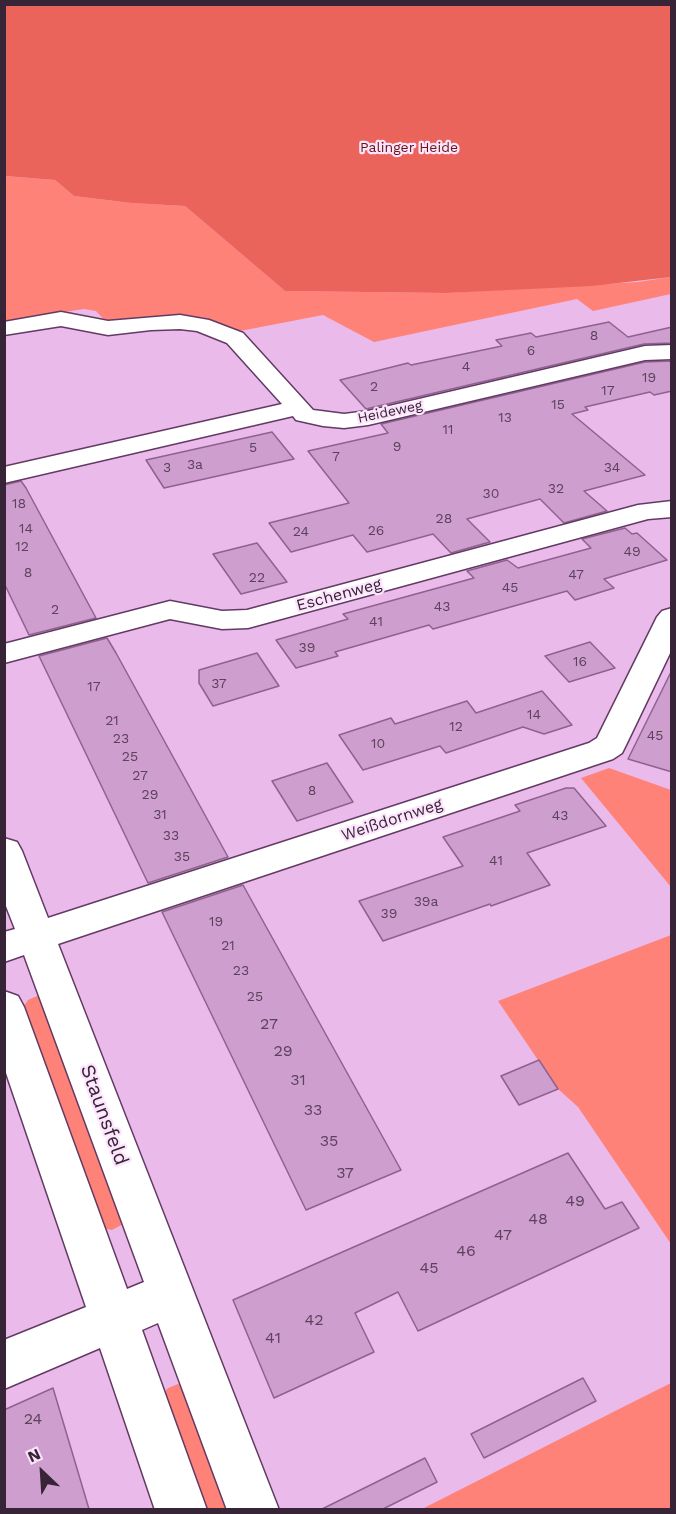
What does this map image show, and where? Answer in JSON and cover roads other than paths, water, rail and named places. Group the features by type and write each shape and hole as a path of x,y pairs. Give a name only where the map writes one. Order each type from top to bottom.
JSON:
{"street":[{"path":"4,329 61,319 108,328 150,322 201,325 235,338 298,408 4,475"},
{"name":"Heideweg","path":"298,408 306,415 323,419 344,421 368,418 645,353 672,352"},
{"name":"Eschenweg","path":"4,654 170,610 222,620 248,619 647,511 672,509"},
{"name":"Weißdornweg","path":"21,941 602,751 610,746 672,617"},
{"name":"Staunsfeld","path":"4,852 21,941 171,1294 254,1509"},
{"path":"4,1007 181,1509"},
{"path":"4,1365 171,1294"}],"park label":[{"name":"Palinger Heide","path":"409,148"}]}
